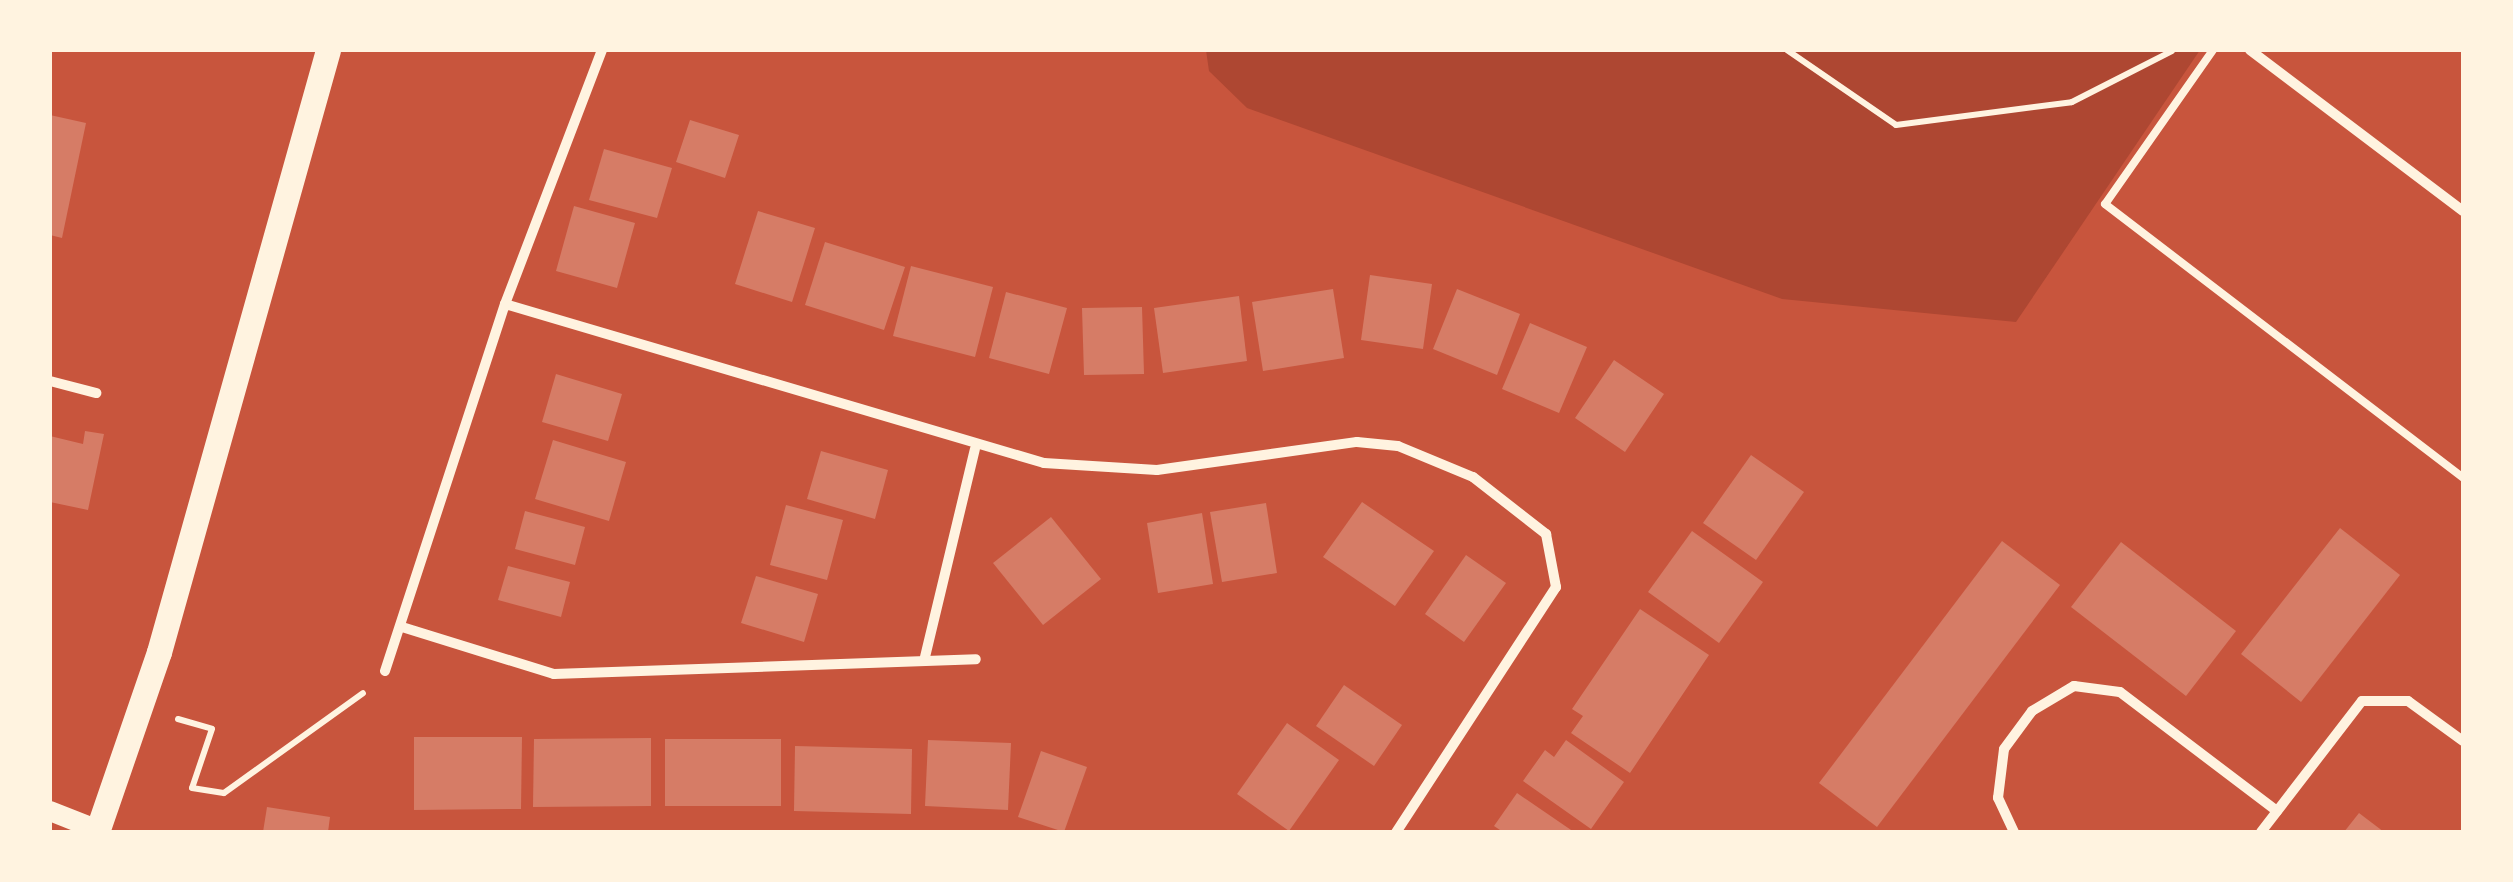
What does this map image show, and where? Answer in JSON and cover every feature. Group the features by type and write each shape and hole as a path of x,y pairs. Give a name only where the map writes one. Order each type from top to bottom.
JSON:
{"main road":[{"path":"50,812 98,831 142,708 328,50"}],"street":[{"path":"385,670 505,304 602,50"},
{"path":"2250,50 2463,211"},
{"path":"505,304 975,449 1105,471 1357,442 1398,446 1473,477 1536,521 1557,565 1550,607 1396,832"},
{"path":"50,381 96,393"},
{"path":"925,657 975,449"},
{"path":"402,627 554,674 976,658"},
{"path":"2014,832 1998,798 2004,749 2032,711 2074,686 2120,692 2277,811"},
{"path":"2261,832 2362,701 2408,701 2463,742"}],"lane":[{"path":"2213,50 2105,204 2463,478"}],"path":[{"path":"1788,50 1896,125 2072,102 2173,50"},
{"path":"142,708 212,729 192,788 224,794 346,711 385,670"}],"shaded area":[{"path":"1206,50 2200,50 2016,322 1782,299 1247,108 1209,71"}],"building":[{"path":"50,115 86,123 62,238 50,235"},
{"path":"690,120 739,135 725,178 676,162"},
{"path":"604,149 672,168 657,218 589,200"},
{"path":"574,206 635,223 617,288 556,271"},
{"path":"758,211 815,228 792,302 735,284"},
{"path":"825,242 905,267 884,330 805,305"},
{"path":"911,266 993,287 975,357 893,336"},
{"path":"1370,275 1432,284 1423,349 1361,340"},
{"path":"1333,289 1344,358 1263,371 1252,302"},
{"path":"1457,289 1520,314 1497,375 1433,349"},
{"path":"1006,292 1067,308 1049,374 989,358"},
{"path":"1239,296 1247,361 1163,373 1154,308"},
{"path":"1142,307 1144,374 1084,375 1082,308"},
{"path":"1530,323 1587,347 1559,413 1502,389"},
{"path":"1614,360 1664,394 1625,452 1575,418"},
{"path":"556,374 622,394 608,441 542,422"},
{"path":"85,431 104,434 88,510 50,502 50,436 83,444"},
{"path":"553,440 626,462 609,521 535,499"},
{"path":"821,451 888,470 875,519 807,499"},
{"path":"1751,455 1804,492 1756,560 1703,523"},
{"path":"1362,502 1434,551 1395,606 1323,557"},
{"path":"1266,503 1277,573 1222,582 1210,512"},
{"path":"786,505 843,520 827,580 770,565"},
{"path":"525,511 585,527 575,565 515,549"},
{"path":"1202,513 1213,584 1158,593 1147,523"},
{"path":"1051,517 1101,579 1043,625 993,563"},
{"path":"2340,528 2400,575 2301,702 2241,654"},
{"path":"1692,531 1763,582 1719,643 1648,592"},
{"path":"2002,541 2060,585 1877,827 1819,783"},
{"path":"2121,542 2236,631 2186,696 2071,607"},
{"path":"1466,555 1506,583 1464,642 1425,614"},
{"path":"508,566 570,582 561,617 498,600"},
{"path":"756,576 818,594 804,642 741,623"},
{"path":"1640,609 1709,655 1630,773 1571,733 1583,716 1572,709"},
{"path":"1344,685 1402,725 1374,766 1316,726"},
{"path":"1287,723 1339,760 1289,831 1237,794"},
{"path":"414,737 522,737 521,809 414,810"},
{"path":"651,738 651,806 533,807 534,739"},
{"path":"665,739 781,739 781,806 665,806"},
{"path":"928,740 1011,743 1008,810 925,806"},
{"path":"1566,740 1624,782 1591,829 1523,781 1545,750 1554,757"},
{"path":"795,746 912,749 911,814 794,811"},
{"path":"1041,751 1087,767 1064,832 1018,817"},
{"path":"1517,793 1574,832 1503,832 1494,826"},
{"path":"267,807 330,817 328,832 263,832"},
{"path":"2359,813 2384,832 2344,832"}]}
